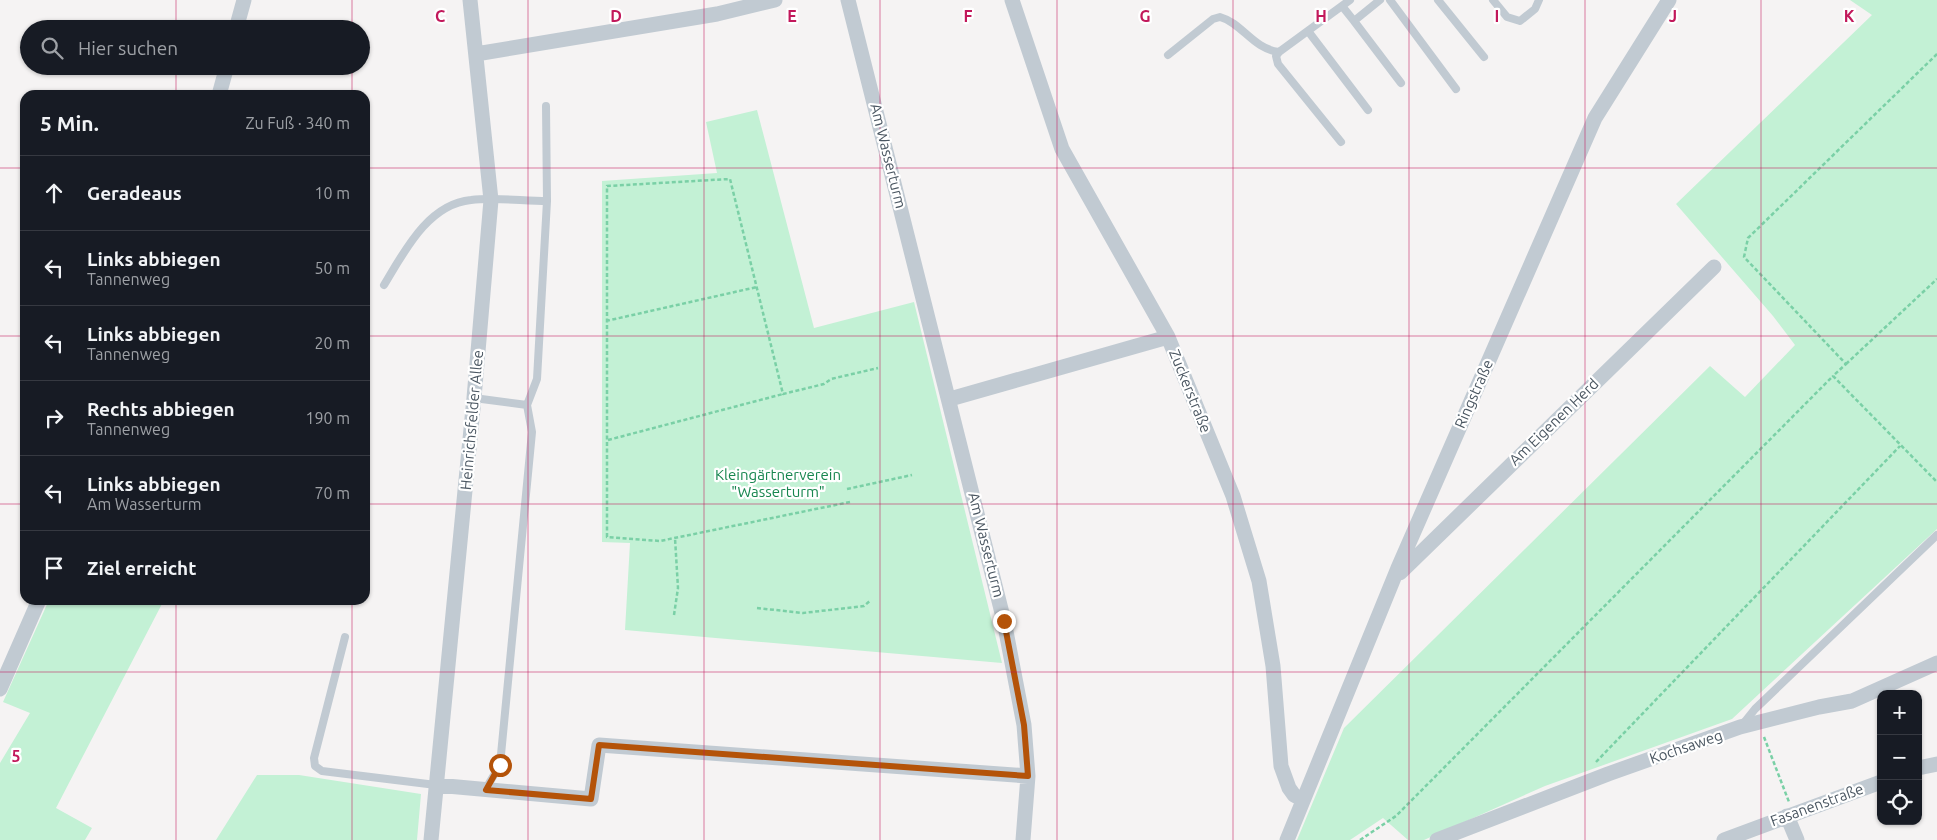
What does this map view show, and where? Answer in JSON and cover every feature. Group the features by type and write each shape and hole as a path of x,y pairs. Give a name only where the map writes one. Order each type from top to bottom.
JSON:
{"street":[{"path":"238,20 244,0"},
{"name":"Heinrichsfelder Allee","path":"431,840 474,398 490,200 470,0"},
{"path":"476,54 717,14 775,0"},
{"name":"Am Wasserturm","path":"848,0 950,399 1004,621 1024,725 1028,776 1023,840"},
{"name":"Zuckerstraße","path":"1012,0 1062,149 1168,337 1233,496 1259,581 1273,666 1281,766 1289,788 1294,795 1303,800"},
{"name":"Ringstraße","path":"1287,840 1395,578 1595,118 1669,0"},
{"path":"221,90 224,75"},
{"name":"Am Eigenen Herd","path":"1395,578 1714,267"},
{"path":"950,399 1168,337"},
{"path":"0,689 37,605"},
{"name":"Kochsaweg","path":"1437,840 1608,774 1740,727 1759,721 1852,701 1937,663"},
{"path":"436,785 591,799 599,745 1028,776"},
{"path":"1922,767 1937,764"},
{"name":"Fasanenstraße","path":"1724,840 1877,783"},
{"path":"1790,814 1797,840"}],"lane":[{"path":"1341,142 1278,64 1276,56 1350,0"},
{"path":"1354,20 1380,0"},
{"path":"1390,0 1456,89"},
{"path":"1438,0 1484,57"},
{"path":"1493,0 1507,17 1520,21 1535,10 1539,0"},
{"path":"1342,6 1401,82"},
{"path":"1168,55 1213,19 1220,16 1233,23 1250,39 1261,46 1279,52"},
{"path":"1308,31 1368,110"},
{"path":"486,790 500,765 532,432 527,405 538,379 548,201 546,106"},
{"path":"384,285 412,240 431,217 470,200 548,201"},
{"path":"474,398 527,405"},
{"path":"1740,727 1755,709 1937,535"},
{"path":"345,638 314,758 315,766 322,771 436,785"}],"path":[{"path":"1846,364 1744,257 1748,238 1937,54"},
{"path":"783,394 730,179 607,186 607,537 660,541 850,502"},
{"path":"1360,840 1396,816 1833,376 1937,279"},
{"path":"606,321 757,287"},
{"path":"607,440 824,384 831,379 878,368"},
{"path":"1833,376 1937,482"},
{"path":"1592,766 1900,446"},
{"path":"847,489 912,475"},
{"path":"674,615 678,588 675,538"},
{"path":"758,608 803,614 864,606 872,600"},
{"path":"1759,721 1790,814"}],"green space":[{"path":"1850,0 1937,0 1937,529 1732,719 1545,786 1424,840 1408,840 1383,818 1350,840 1297,840 1344,728 1710,366 1745,397 1795,345 1773,316 1676,204 1872,15"},
{"name":"Kleingärtnerverein \"Wasserturm\"","path":"757,110 814,328 914,302 1002,663 625,630 630,543 602,542 602,181 717,173 706,122"},
{"path":"47,605 161,605 56,808 92,828 85,840 0,840 0,763 30,713 3,702"},
{"path":"257,775 299,775 421,794 417,840 216,840"}],"route":[{"path":"500,765 486,790 591,799 599,745 1028,776 1024,725 1004,621"}]}
